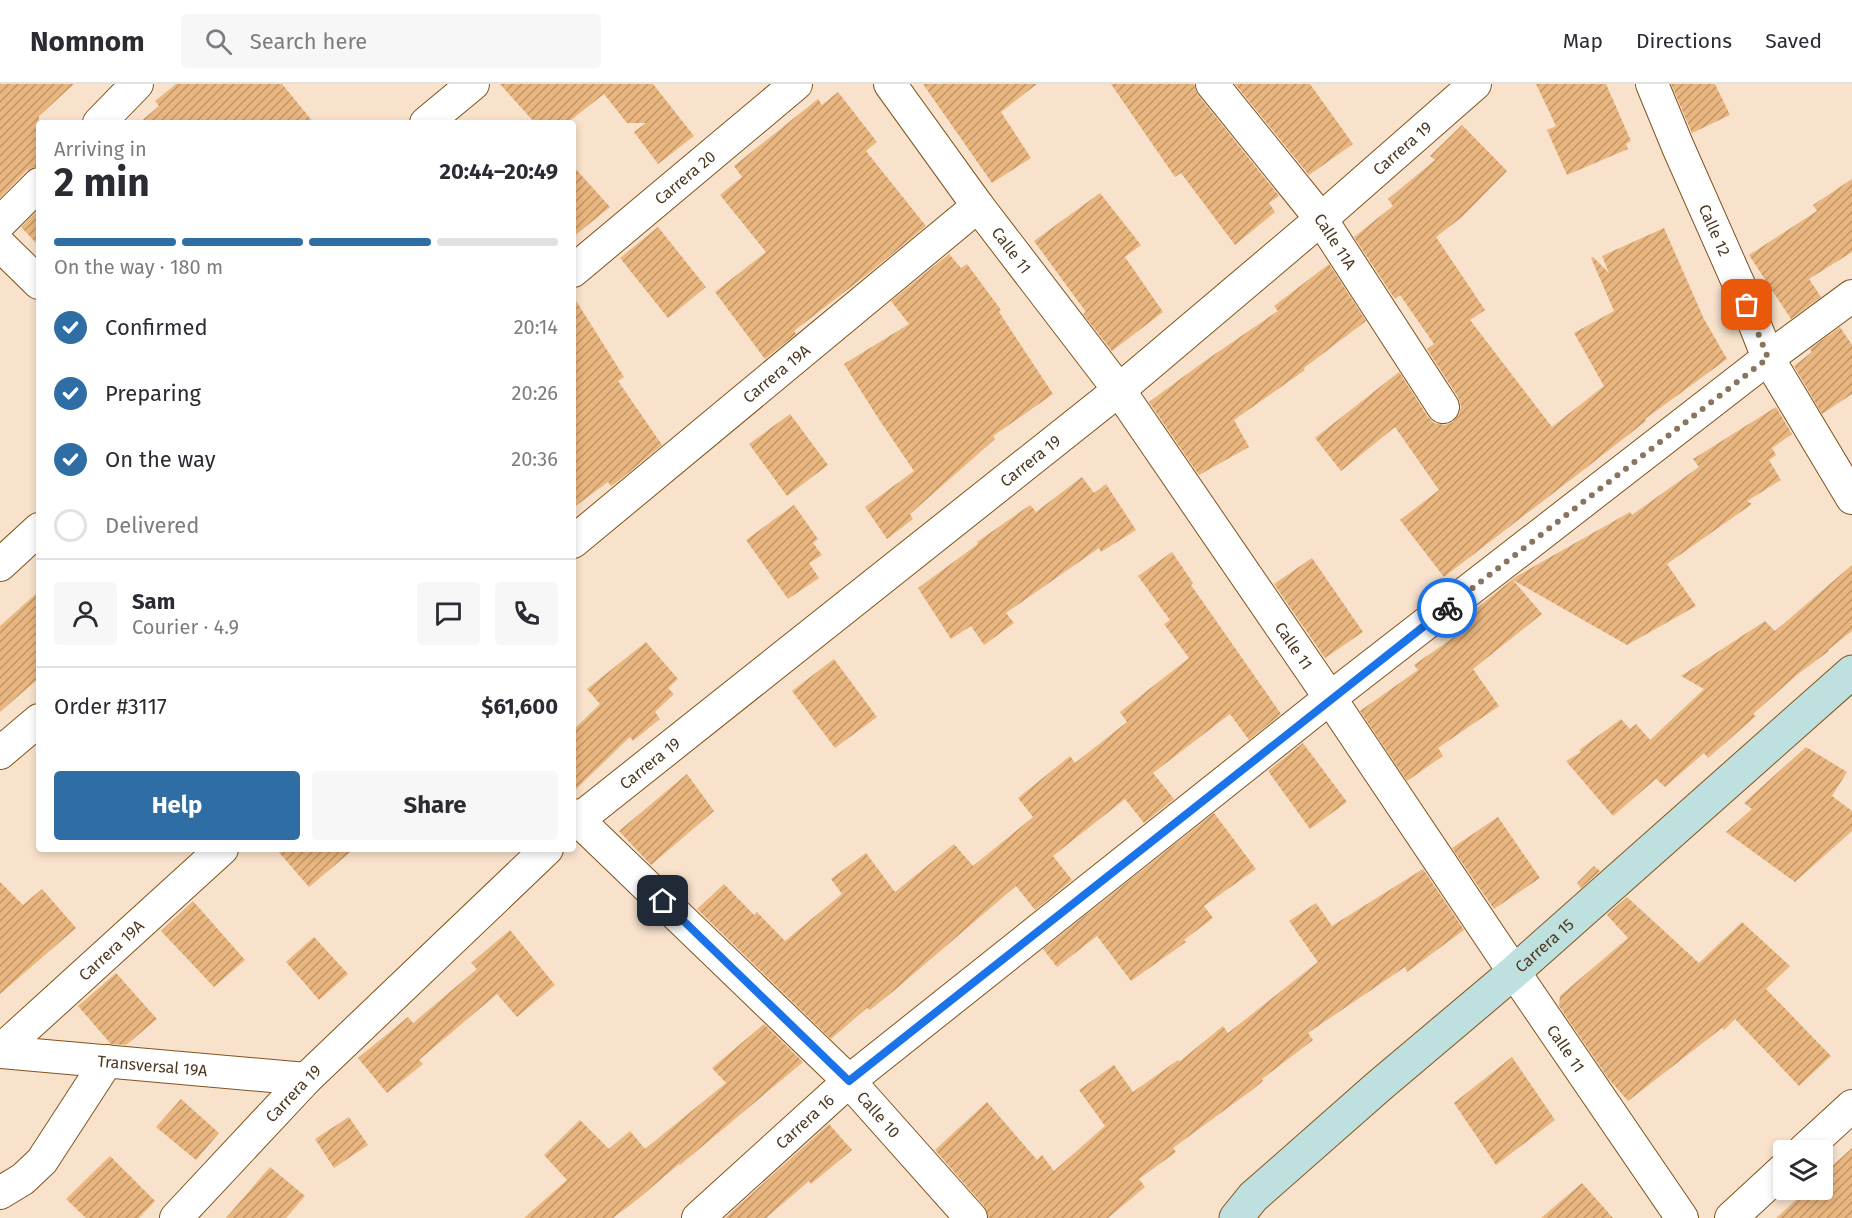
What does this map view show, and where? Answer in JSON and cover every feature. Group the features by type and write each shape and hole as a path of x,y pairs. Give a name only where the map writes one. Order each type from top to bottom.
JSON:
{"street":[{"path":"102,120 138,84"},
{"path":"430,120 473,84"},
{"name":"Carrera 20","path":"576,268 796,84"},
{"name":"Calle 11","path":"890,84 978,206 1119,390 1682,1218"},
{"name":"Calle 11A","path":"1212,84 1321,219 1443,407"},
{"name":"Carrera 19","path":"576,818 1119,390 1321,219 1475,84"},
{"name":"Calle 12","path":"1652,84 1740,287 1768,358 1852,498"},
{"path":"0,223 36,187"},
{"name":"Carrera 19A","path":"576,540 978,206"},
{"path":"0,245 36,280"},
{"name":"Carrera 16","path":"698,1218 849,1081 1330,698 1768,358 1852,296"},
{"path":"0,565 36,532"},
{"name":"Carrera 15","path":"1236,1218 1253,1197 1379,1086 1514,972 1852,672"},
{"path":"0,753 36,723"},
{"name":"Calle 10","path":"576,820 849,1081 971,1218"},
{"name":"Carrera 19A","path":"0,1052 219,852"},
{"name":"Carrera 19","path":"176,1218 306,1079 544,852"},
{"name":"Transversal 19A","path":"0,1052 306,1079"},
{"path":"0,1193 23,1179 42,1161 107,1061"},
{"path":"1815,1140 1852,1106"},
{"path":"1731,1218 1773,1179"}],"building":[{"path":"0,84 74,84 39,116 39,120 36,120 36,167 26,171 0,198"},
{"path":"176,84 282,84 312,120 143,120 159,106 155,101"},
{"path":"500,84 653,84 694,136 658,164 634,132 646,123 627,123 604,94 571,120 532,120"},
{"path":"923,84 1037,84 1001,112 1031,158 992,183"},
{"path":"1111,84 1194,84 1198,95 1279,196 1269,203 1275,212 1235,245 1181,173 1175,177"},
{"path":"1235,84 1310,84 1353,144 1309,175"},
{"path":"1536,84 1606,84 1631,141 1626,144 1628,149 1567,175 1547,130 1556,126"},
{"path":"1671,84 1715,84 1730,115 1692,133"},
{"path":"838,92 877,142 866,151 926,226 794,331 796,334 765,359 715,292 766,252 720,195 742,177 734,166 818,99 822,105"},
{"path":"1462,125 1507,171 1462,217 1436,237 1485,310 1470,320 1552,427 1604,386 1574,333 1614,311 1591,258 1593,257 1609,273 1602,256 1664,228 1704,319 1727,359 1645,419 1646,421 1444,577 1400,520 1439,490 1395,427 1341,471 1315,438 1399,372 1434,423 1445,425 1453,422 1459,415 1461,405 1458,397 1427,349 1434,344 1400,295 1395,299 1354,237 1393,206 1388,199 1435,160 1430,156"},
{"path":"576,169 610,207 576,235"},
{"path":"1852,179 1852,252 1809,279 1821,297 1791,319 1749,255 1817,211 1813,205"},
{"path":"1100,193 1141,245 1125,257 1163,312 1112,351 1083,314 1086,312 1034,241"},
{"path":"36,212 36,243 21,227"},
{"path":"658,227 706,287 668,318 620,258"},
{"path":"949,254 961,268 967,264 1001,310 999,312 1053,394 993,436 995,439 910,514 913,519 887,539 865,507 914,471 844,364 909,324 891,301"},
{"path":"1329,264 1366,321 1304,368 1305,370 1234,420 1249,447 1199,475 1149,402 1278,311 1274,306"},
{"path":"576,301 624,377 618,381 662,445 617,482 611,486 608,482 576,506"},
{"path":"1840,327 1852,345 1852,394 1822,414 1794,366 1812,352 1810,349"},
{"path":"1776,407 1792,434 1772,448 1776,455 1769,460 1781,480 1747,501 1752,504 1667,564 1696,606 1627,645 1513,580 1542,614 1473,669 1499,706 1438,748 1443,756 1407,781 1360,711 1418,670 1414,665 1464,630 1459,622 1517,576 1630,512 1632,515 1699,467 1693,459"},
{"path":"790,414 828,465 787,496 749,444"},
{"path":"1082,477 1094,493 1106,484 1136,530 1101,552 1099,548 1006,613 1014,623 984,645 971,626 951,639 918,588 978,544 977,542 1030,505 1036,512"},
{"path":"794,505 818,539 813,543 822,555 809,563 819,578 788,599 746,540"},
{"path":"1172,552 1193,583 1191,585 1281,714 1249,740 1230,714 1153,773 1174,799 1144,823 1125,799 1053,856 1072,880 1035,910 1016,886 896,989 870,1010 867,1008 831,1039 697,909 724,884 754,915 757,912 785,941 842,894 831,879 866,853 895,892 954,844 973,866 1033,817 1018,798 1070,756 1075,763 1127,722 1120,712 1189,658 1164,624 1170,620 1138,576"},
{"path":"1312,558 1363,632 1325,658 1274,584"},
{"path":"1852,565 1852,631 1798,674 1753,714 1756,716 1708,758 1704,753 1665,787 1656,779 1613,816 1566,761 1581,752 1579,750 1621,719 1630,729 1636,724 1650,740 1704,689 1681,676 1765,621 1775,631"},
{"path":"36,594 36,681 0,712 0,626"},
{"path":"646,642 678,679 668,688 674,694 655,712 660,719 633,741 630,737 576,789 576,727 600,704 587,689"},
{"path":"834,659 877,717 835,748 792,691"},
{"path":"1303,743 1347,802 1310,829 1268,771"},
{"path":"1806,747 1847,772 1832,796 1852,811 1852,831 1795,882 1726,832 1752,809 1744,803"},
{"path":"687,774 714,811 651,865 619,831"},
{"path":"1214,813 1256,869 1204,906 1213,918 1184,940 1186,942 1131,981 1097,936 1057,967 1043,949"},
{"path":"1498,817 1540,878 1494,909 1452,848"},
{"path":"279,852 350,852 309,887"},
{"path":"1594,866 1600,871 1581,888 1577,883"},
{"path":"1423,869 1464,930 1407,972 1405,967 1308,1033 1313,1040 1262,1079 1263,1081 1252,1090 1173,1148 1176,1152 1139,1179 1145,1187 1108,1218 988,1218 984,1206 935,1150 987,1102 1037,1160 1042,1155 1054,1171 1105,1126 1079,1090 1114,1065 1133,1092 1178,1060 1179,1062 1223,1026 1228,1033 1318,962 1289,921 1316,903 1332,926"},
{"path":"0,882 23,905 42,889 76,928 0,994"},
{"path":"1627,897 1699,963 1742,922 1790,966 1766,989 1831,1056 1799,1086 1735,1019 1724,1030 1722,1028 1628,1101 1608,1078 1559,1006 1560,996 1628,938 1607,915"},
{"path":"193,901 245,960 214,987 161,931"},
{"path":"510,930 555,985 517,1017 497,994 419,1060 423,1064 387,1093 358,1058 408,1017 413,1023 477,969 471,963"},
{"path":"314,937 348,974 319,1000 286,962"},
{"path":"116,973 157,1019 126,1045 111,1044 78,1006"},
{"path":"764,1024 803,1062 638,1199 613,1218 524,1218 567,1180 544,1155 580,1120 609,1149 630,1131 645,1149 726,1083 712,1068"},
{"path":"1512,1057 1555,1120 1496,1165 1454,1103"},
{"path":"181,1099 219,1133 196,1160 156,1127"},
{"path":"349,1117 368,1145 334,1168 315,1139"},
{"path":"829,1124 852,1150 811,1184 809,1181 766,1218 725,1218"},
{"path":"1852,1148 1852,1218 1776,1218 1796,1200 1833,1200 1833,1165"},
{"path":"110,1156 155,1201 139,1218 86,1218 66,1199"},
{"path":"270,1167 305,1196 286,1218 226,1218"},
{"path":"1582,1183 1613,1218 1541,1218"}],"way so far":[{"path":"1447,608 1768,358 1747,305"}],"route":[{"path":"663,901 849,1081 1330,698 1447,608"}]}
